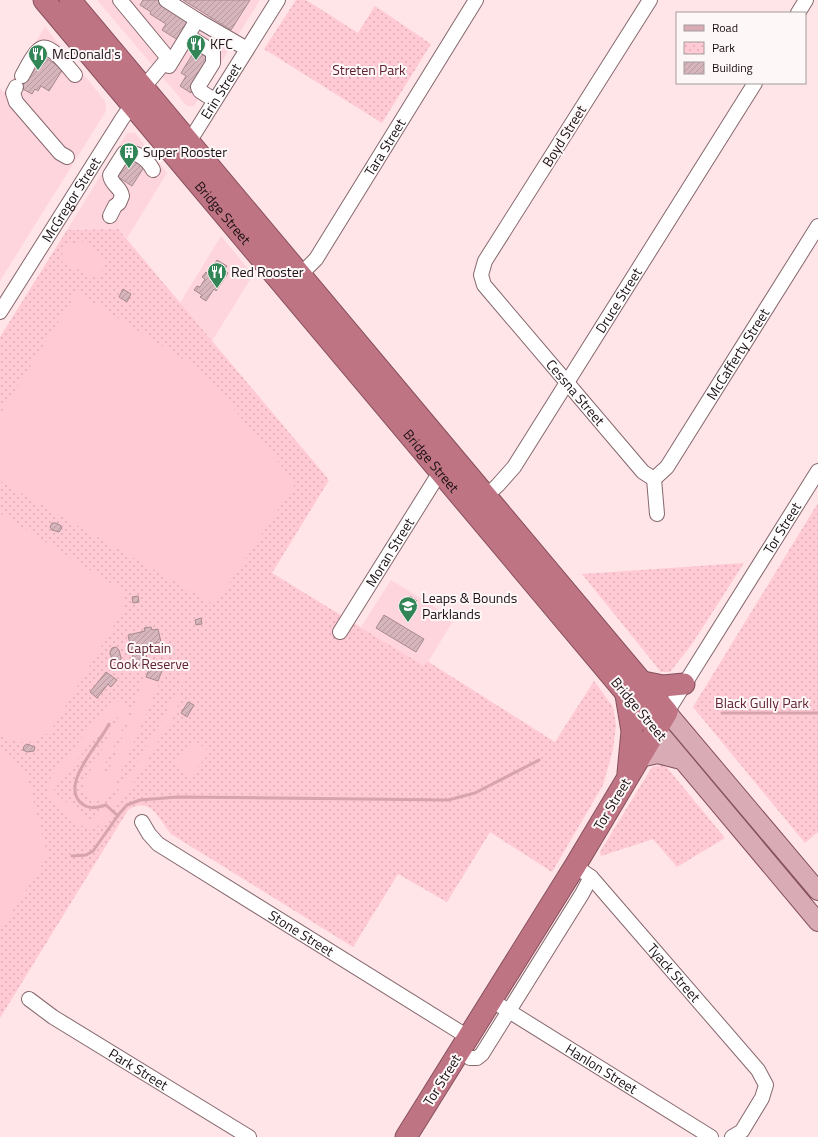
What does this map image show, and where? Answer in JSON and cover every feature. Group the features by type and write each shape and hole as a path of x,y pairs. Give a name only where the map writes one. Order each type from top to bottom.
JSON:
{"highway":[{"name":"Bridge Street","path":"44,0 131,105 293,282 479,502 634,688 657,730"},
{"name":"Bridge Street","path":"70,0 189,142 293,282 440,472 479,502"},
{"path":"628,777 634,688 684,684"},
{"name":"Bridge Street","path":"634,688 667,712"},
{"name":"Tor Street","path":"407,1137 492,1000 583,871 628,777 667,712"}],"main road":[{"name":"Bridge Street","path":"667,712 818,891"},
{"name":"Bridge Street","path":"657,730 818,922"},
{"path":"640,758 658,754 681,760"}],"street":[{"path":"166,0 247,49"},
{"path":"172,0 192,12 198,20"},
{"name":"Erin Street","path":"189,142 278,0"},
{"name":"Tara Street","path":"293,282 316,259 476,0"},
{"name":"Boyd Street","path":"481,274 485,261 650,0"},
{"path":"799,12 806,0"},
{"path":"127,3 170,60"},
{"name":"McGregor Street","path":"0,312 131,105 144,87 170,60 198,20"},
{"path":"188,36 213,52 213,63 198,87 200,91 214,100"},
{"path":"66,153 23,104 16,102 13,93 38,51 42,48 46,47 54,52 75,75"},
{"name":"Druce Street","path":"479,502 514,467 754,84"},
{"path":"136,195 130,195 120,190 112,182 110,175 124,153 134,153 149,163 153,170"},
{"path":"110,216 115,206 121,200 122,193 120,190"},
{"name":"McCafferty Street","path":"654,479 667,467 818,226"},
{"name":"Cessna Street","path":"481,274 484,285 643,472 654,479"},
{"name":"Tor Street","path":"667,712 818,471"},
{"name":"Moran Street","path":"340,632 440,472"},
{"path":"654,479 656,514"},
{"name":"Stone Street","path":"142,822 149,834 158,844 464,1044 473,1058 479,1057 509,1011"},
{"path":"509,1011 582,894 583,871"},
{"name":"Tyack Street","path":"583,871 758,1070 766,1085 762,1098 742,1131 732,1137"},
{"name":"Park Street","path":"29,999 53,1017 249,1137"},
{"name":"Hanlon Street","path":"492,1000 711,1137"}],"shaded area":[{"path":"97,0 260,0 194,106 187,106"},
{"path":"45,27 105,101 106,111 0,281 0,88 4,93"},
{"name":"Super Rooster","path":"127,133 135,133 167,173 127,238 117,229 67,230"},
{"name":"Red Rooster","path":"221,236 253,275 212,341 180,303"},
{"name":"Leaps & Bounds Parklands","path":"391,580 454,619 425,667 361,627"}],"green space":[{"name":"Streten Park","path":"296,0 306,0 358,33 375,6 431,44 382,123 264,49"},
{"name":"Captain Cook Reserve","path":"118,229 329,480 272,573 424,666 427,661 555,742 594,681 613,707 616,725 613,750 603,785 552,872 490,832 447,902 398,874 353,947 171,834 158,816 148,807 142,805 136,806 128,810 0,1018 0,337 67,230"},
{"path":"80,240 107,261 98,279 60,261 60,257 69,244 75,244"},
{"path":"77,292 202,371 296,483 215,605 0,481 0,414"},
{"name":"Black Gully Park","path":"818,503 818,832 805,843 693,707"},
{"path":"0,513 117,587 123,594 125,600 124,609 52,729 40,739 27,742 14,741 0,736"},
{"path":"744,563 692,644 670,672 661,672 582,574"},
{"path":"180,660 183,679 178,705 172,722 156,745 143,770 104,823 94,828 82,826 50,800 47,793 48,781 109,703 115,701 125,706 128,712 128,718 103,768 103,771 108,772 149,668","holes":["178,668 180,681 177,695 168,706 164,718 149,740 136,765 109,803 91,820 89,820 59,796 54,791 55,787 103,728 107,731 111,724 111,718 117,713 118,718 97,759 83,782 85,790 89,796 94,799 106,799 111,796 115,790 116,783 164,671"]},
{"path":"194,739 210,753 188,778 172,763"},
{"path":"0,747 16,760 28,779 48,856 0,931"},
{"path":"664,764 725,838 677,867 653,839 601,856 600,852 652,767"}],"building":[{"path":"143,0 168,0 193,15 178,40 162,30 166,24 150,14 151,12 140,5"},
{"path":"183,0 250,0 231,30"},
{"path":"195,50 212,60 191,93 180,86 186,76 181,73"},
{"path":"38,53 63,69 49,91 41,86 38,91 35,89 32,94 12,84"},
{"name":"Super Rooster","path":"136,155 146,164 132,186 112,173 122,159"},
{"path":"217,260 227,266 224,270 228,273 216,291 214,289 206,301 200,297 202,295 194,290 197,286 200,287 205,279 202,277 206,272 208,274"},
{"path":"123,289 131,294 127,302 119,297"},
{"path":"52,523 60,525 62,528 59,532 52,530 50,527"},
{"path":"138,596 139,602 133,603 132,597"},
{"path":"410,596 417,601 413,607 406,603"},
{"path":"384,615 424,639 416,652 376,628"},
{"path":"201,618 202,624 196,625 195,620"},
{"path":"151,627 152,630 158,629 161,642 155,643 155,646 148,648 148,644 144,645 148,664 135,666 128,635 145,631 144,628"},
{"path":"116,647 119,650 121,658 119,662 115,663 112,660 110,652 112,648"},
{"path":"150,667 162,671 158,681 146,677"},
{"path":"106,672 117,680 111,687 108,684 97,698 90,692"},
{"path":"188,702 194,705 187,717 181,713"},
{"path":"27,744 35,747 34,751 27,752 23,750 24,746"}],"waterway":[{"path":"722,713 818,713"},
{"path":"109,724 78,774 75,784 75,794 83,805 89,807 106,805 118,816"},
{"path":"72,856 86,855 93,851 127,805 140,800 177,797 448,800 475,793 539,760"}],"place":[{"name":"KFC","path":"196,61"},
{"name":"McDonald's","path":"38,71"},
{"name":"Super Rooster","path":"129,169"},
{"name":"Red Rooster","path":"217,289"},
{"name":"Leaps & Bounds Parklands","path":"408,623"}]}
